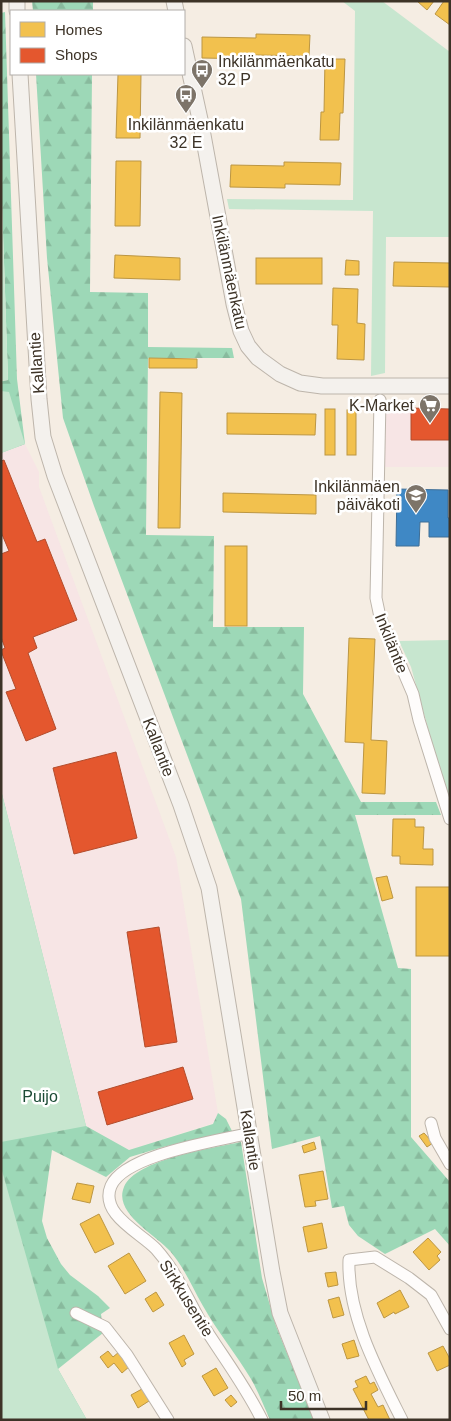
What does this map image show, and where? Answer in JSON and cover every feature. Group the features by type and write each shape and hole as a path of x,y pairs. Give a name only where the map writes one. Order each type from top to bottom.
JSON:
{"main road":[{"name":"Inkilänmäenkatu","path":"185,51 201,124 234,304 241,331 248,346 258,358 280,374 300,383 322,386 450,386"},
{"name":"Kallantie","path":"20,75 35,351 43,437 55,476 181,805 209,888 280,1312 322,1420"}],"street":[{"name":"Inkiläntie","path":"380,400 376,598 380,617 413,694 419,720 450,819"},
{"path":"431,1123 435,1138 450,1164"},
{"name":"Sirkkusentie","path":"250,1133 162,1154 138,1163 121,1173 115,1180 110,1188 110,1197 116,1214 155,1248 168,1264 198,1317 252,1398 262,1420"},
{"path":"402,1420 368,1351 350,1286 349,1260 375,1258 409,1278 430,1295 450,1329"},
{"path":"76,1313 105,1327 127,1355 168,1420"}],"shaded area":[{"path":"379,408 450,409 450,467 378,467"},
{"path":"25,444 39,472 39,487 176,857 218,1113 214,1123 129,1150 86,1126 1,790 1,453"}],"green space":[{"path":"32,1 93,1 93,10 33,10"},
{"path":"342,1 382,1 450,52 450,237 386,237 385,373 371,376 373,211 229,209 227,199 353,200 355,11"},
{"path":"5,12 17,379 25,444 1,453 1,381 8,380 1,174 1,13"},
{"path":"36,75 92,75 90,292 148,293 148,347 232,348 234,358 148,358 146,535 214,536 213,627 304,627 303,694 361,802 436,802 441,815 355,815 398,968 411,969 411,1137 450,1182 450,1246 435,1229 385,1254 358,1236 349,1225 344,1206 332,1208 320,1136 272,1149 241,899 63,418 47,258"},
{"path":"1,174 8,380 1,381"},
{"path":"1,391 9,392 25,444 1,453"},
{"path":"450,640 450,807 411,667 399,641"},
{"path":"1,790 86,1126 129,1150 213,1124 218,1113 226,1119 232,1131 163,1147 130,1157 106,1177 52,1150 42,1221 47,1238 61,1264 70,1275 98,1296 110,1308 101,1314 103,1333 58,1369 87,1420 1,1420"},
{"name":"Puijo","path":"1,790 86,1126 1,1142"},
{"path":"241,1142 262,1278 276,1326 314,1420 270,1420 251,1379 208,1315 180,1264 170,1251 137,1222 124,1206 122,1197 124,1187 131,1177 143,1169 176,1156"},
{"path":"1,1167 58,1369 87,1420 1,1420"}],"building: Homes":[{"path":"417,1 434,1 427,10"},
{"path":"444,1 450,1 450,25 435,14"},
{"path":"256,34 310,35 309,56 255,55 255,59 202,58 202,37 256,38"},
{"path":"325,59 345,59 343,113 340,113 339,140 320,140 321,112 324,112"},
{"path":"118,75 141,75 140,138 116,138"},
{"path":"116,161 141,161 140,226 115,226"},
{"path":"284,162 341,163 340,185 285,184 285,188 230,187 231,165 284,166"},
{"path":"115,255 180,258 180,280 114,278"},
{"path":"256,258 322,258 322,284 256,284"},
{"path":"346,260 359,261 359,275 345,275"},
{"path":"394,262 450,263 450,287 393,286"},
{"path":"333,288 358,289 357,323 365,324 364,360 337,359 338,325 332,325"},
{"path":"149,358 197,359 197,368 149,368"},
{"path":"160,392 182,393 180,528 158,528"},
{"path":"325,409 335,409 335,455 325,455"},
{"path":"347,410 356,410 356,455 347,455"},
{"path":"227,413 316,414 315,435 227,434"},
{"path":"223,493 316,495 316,514 223,512"},
{"path":"225,546 247,546 247,626 225,626"},
{"path":"349,638 375,639 371,740 387,741 385,794 362,793 364,743 345,742"},
{"path":"393,819 415,819 415,827 424,827 423,849 433,849 433,865 400,864 400,856 392,856"},
{"path":"387,876 393,898 382,901 376,878"},
{"path":"416,887 450,887 450,956 416,956"},
{"path":"424,1133 433,1143 427,1147 419,1136"},
{"path":"314,1142 316,1149 304,1153 302,1146"},
{"path":"323,1171 328,1199 315,1201 316,1206 305,1207 299,1175"},
{"path":"77,1183 94,1186 90,1203 72,1199"},
{"path":"99,1214 114,1244 95,1253 80,1224"},
{"path":"322,1223 327,1248 308,1252 303,1227"},
{"path":"428,1238 441,1252 437,1256 440,1260 429,1270 413,1252"},
{"path":"129,1253 146,1281 125,1294 108,1266"},
{"path":"336,1272 338,1285 328,1287 325,1273"},
{"path":"400,1290 409,1307 384,1318 377,1303"},
{"path":"156,1292 164,1305 153,1312 145,1299"},
{"path":"339,1297 344,1315 333,1318 328,1300"},
{"path":"184,1335 194,1354 184,1360 186,1364 182,1367 169,1343"},
{"path":"354,1340 359,1356 347,1359 342,1344"},
{"path":"443,1346 450,1359 450,1365 437,1371 428,1353"},
{"path":"108,1351 113,1357 119,1352 130,1366 122,1373 114,1363 108,1368 100,1357"},
{"path":"216,1368 228,1388 214,1396 202,1376"},
{"path":"366,1376 370,1384 374,1382 378,1390 371,1394 378,1407 383,1405 390,1420 369,1420 353,1389 358,1387 355,1381"},
{"path":"142,1389 149,1401 138,1408 131,1395"},
{"path":"231,1395 237,1402 231,1407 225,1400"}],"building: Shops":[{"name":"K-Market","path":"411,408 450,409 450,440 411,440"},
{"path":"4,460 37,542 45,539 77,620 33,637 37,648 28,653 56,729 26,741 6,692 16,689 1,651 5,648 1,637 1,554 9,551 1,532 1,461"},
{"path":"116,752 137,838 74,854 53,768"},
{"path":"159,927 177,1042 145,1047 127,932"},
{"path":"183,1067 193,1099 107,1125 98,1092"}],"building: Schools":[{"name":"Inkilänmäen päiväkoti","path":"397,489 448,490 450,537 429,537 429,522 420,522 419,546 396,546"}],"place":[{"name":"Inkilänmäenkatu 32 P","path":"202,89"},
{"name":"Inkilänmäenkatu 32 E","path":"186,114"},
{"name":"K-Market","path":"430,424"},
{"name":"Inkilänmäen päiväkoti","path":"416,514"}]}
